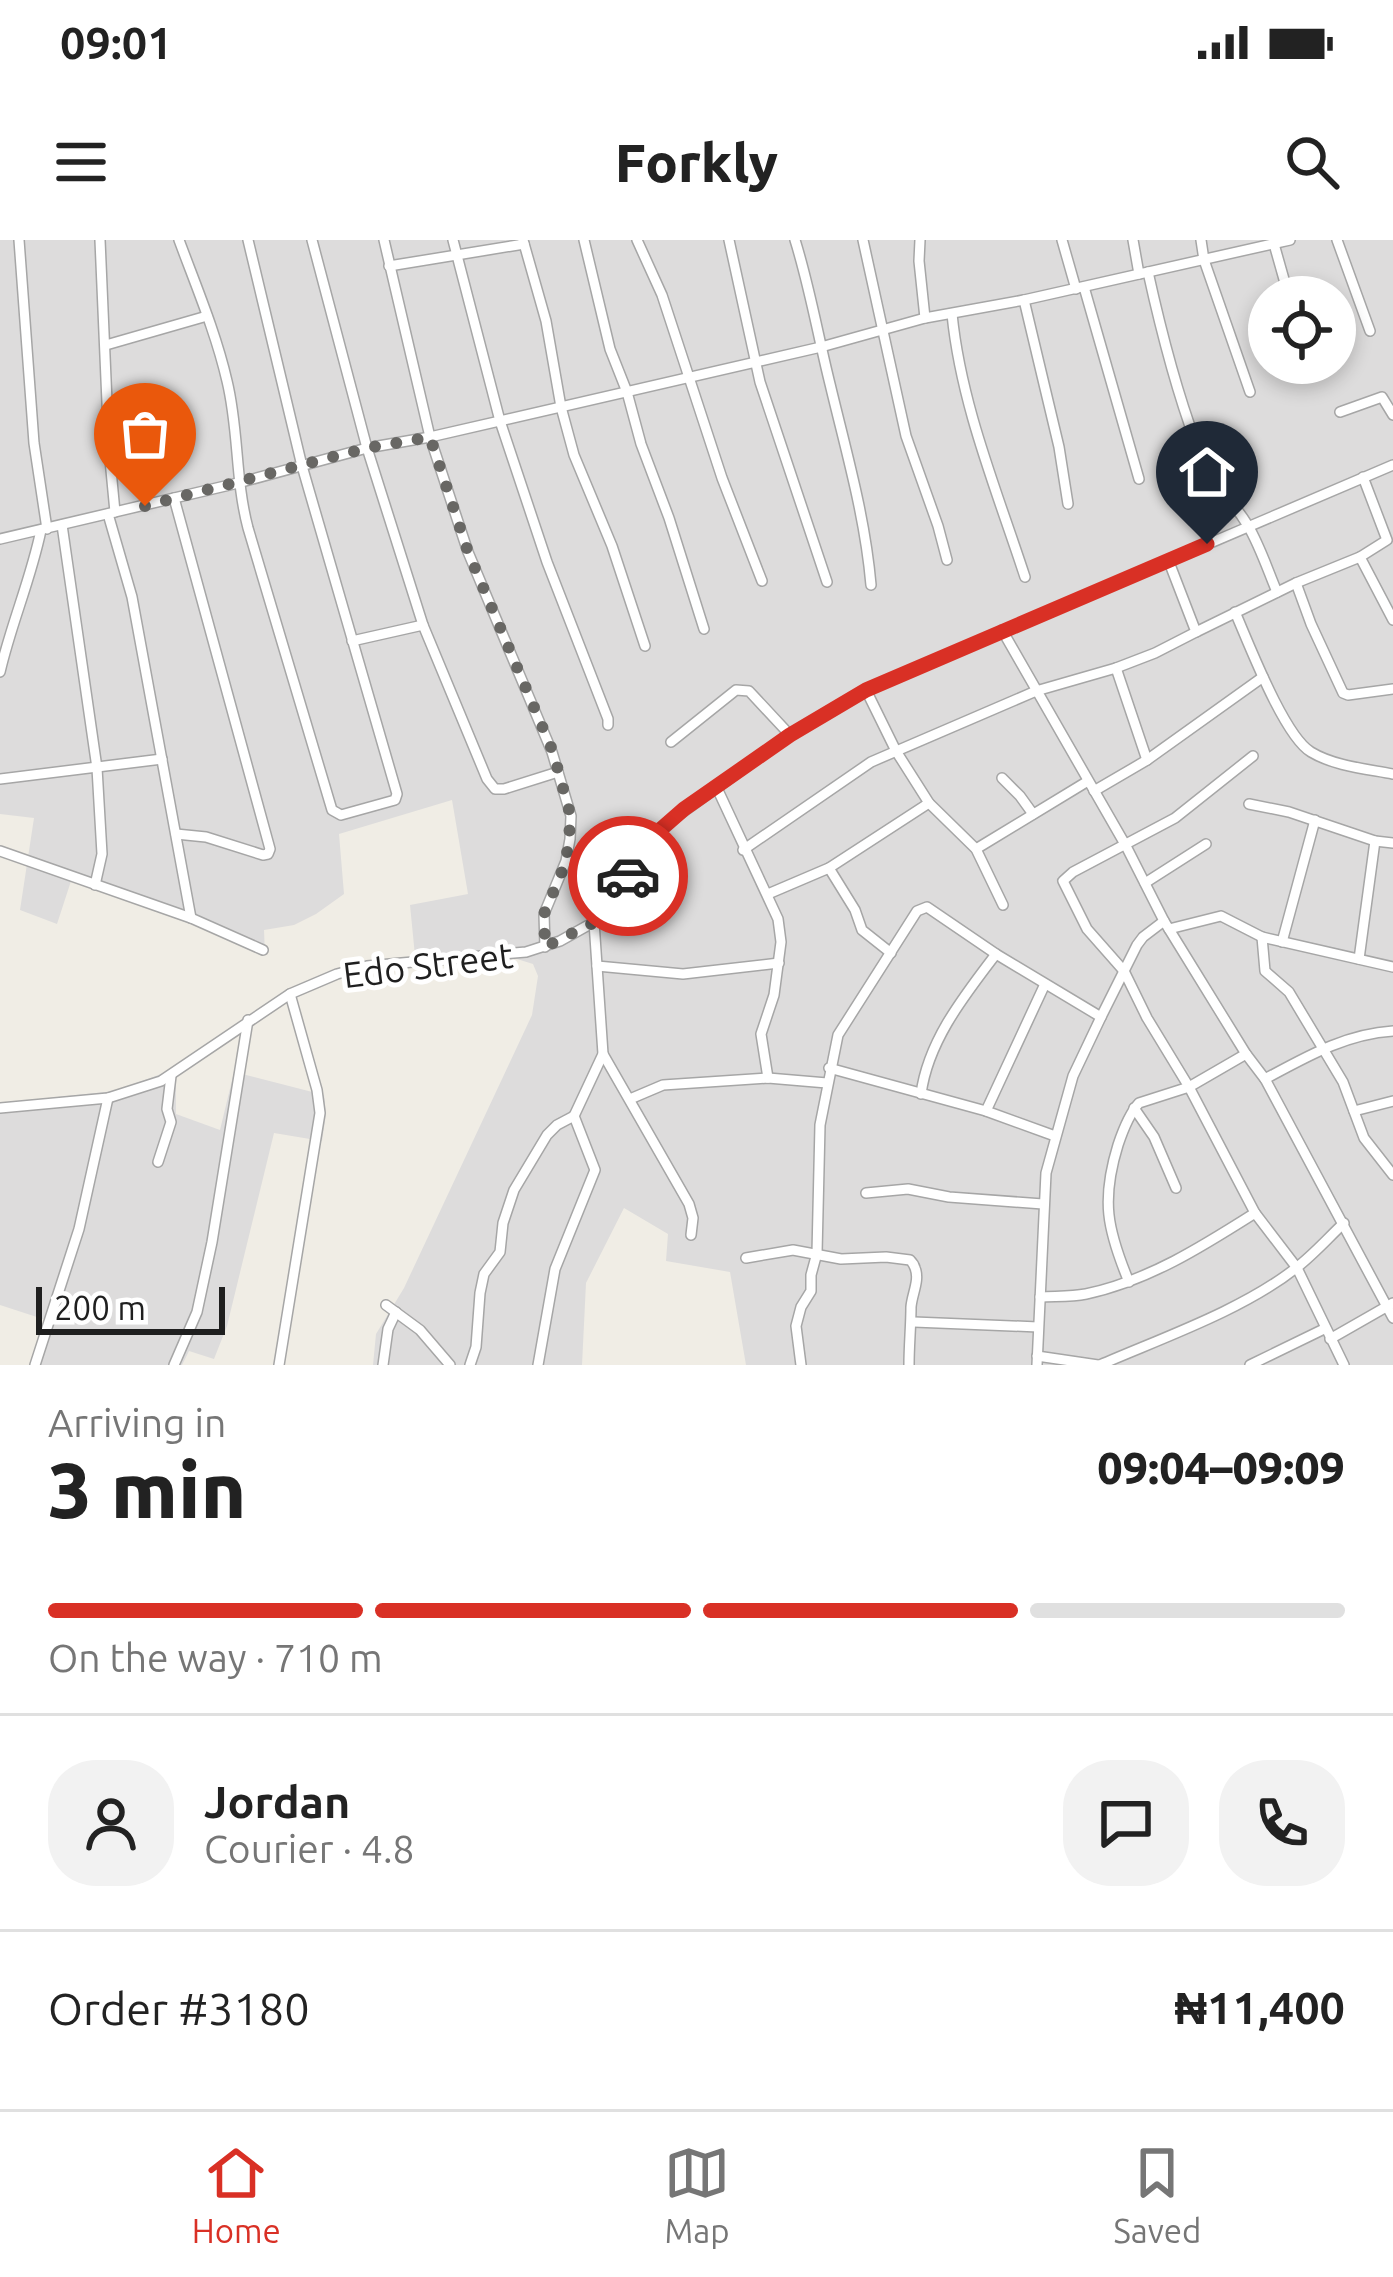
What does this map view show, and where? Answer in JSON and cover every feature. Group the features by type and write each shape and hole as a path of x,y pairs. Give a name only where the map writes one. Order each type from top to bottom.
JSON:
{"street":[{"path":"0,672 44,530 19,240"},
{"path":"100,240 112,513 191,918"},
{"path":"179,240 228,382 238,444 238,483 248,528 332,810 341,815 397,797 302,466 248,240"},
{"path":"311,240 367,448 422,625 491,785 504,789 558,772"},
{"path":"384,240 430,437 468,552 553,752 571,817 566,862 544,914 545,947"},
{"path":"454,240 500,421 608,725"},
{"path":"584,240 610,349 704,629"},
{"path":"637,240 662,295 722,478 762,581"},
{"path":"730,240 756,362 827,582"},
{"path":"795,240 864,526 871,584"},
{"path":"863,240 906,436 947,560"},
{"path":"920,240 925,318"},
{"path":"1062,240 1138,479"},
{"path":"1133,240 1196,443"},
{"path":"1201,240 1250,392"},
{"path":"0,539 367,448 820,347 925,318 1024,301 1290,240"},
{"path":"1337,240 1370,332"},
{"path":"389,266 524,242 574,455 612,546 645,646"},
{"path":"1274,244 1282,276"},
{"path":"1024,301 1068,504"},
{"path":"952,314 963,387 1025,577"},
{"path":"106,345 207,316"},
{"path":"1340,412 1382,398 1393,415"},
{"name":"Edo Street","path":"0,1108 108,1098 171,1076 290,994 337,974 367,966 545,947 595,922 656,833 790,735 866,690 1393,465"},
{"path":"743,850 871,762 1036,691 1155,653 1277,592 1390,544 1364,477"},
{"path":"1214,489 1236,506 1250,526 1277,592"},
{"path":"174,498 270,849 263,855 206,837 176,834"},
{"path":"62,525 97,768 102,854 95,885"},
{"path":"1360,557 1393,620"},
{"path":"1169,562 1196,632"},
{"path":"1297,583 1343,693 1393,689"},
{"path":"1235,612 1296,739 1317,756 1393,774"},
{"path":"352,641 422,625"},
{"path":"1003,630 1167,925 1264,1079 1393,1318"},
{"path":"1116,668 1147,760"},
{"path":"976,849 1033,814 1147,760 1264,677"},
{"path":"670,742 742,689 790,735"},
{"path":"866,690 929,803 976,849 1004,905"},
{"path":"1253,756 1174,818 1063,881 1087,929 1124,971 1255,1214 1297,1268 1344,1365"},
{"path":"0,778 162,759"},
{"path":"1002,778 1033,814"},
{"path":"716,786 767,894 782,942 774,995 761,1034 768,1078"},
{"path":"767,894 829,868 929,803"},
{"path":"1249,804 1393,843"},
{"path":"1282,942 1315,820"},
{"path":"1359,959 1375,841"},
{"path":"1144,883 1206,844"},
{"path":"0,851 191,918 263,950"},
{"path":"829,868 862,930 891,953"},
{"path":"801,1365 796,1326 811,1291 817,1253 820,1125 838,1035 917,910 927,907 1101,1017"},
{"path":"1344,1223 1297,1268 1252,1296 1099,1365 1037,1360 1043,1204 1055,1136 1073,1076 1143,937 1167,925 1221,916 1262,937 1393,967"},
{"path":"595,922 603,1054 689,1204 691,1234"},
{"path":"1262,937 1265,970 1289,992 1324,1048 1349,1094 1364,1138 1393,1175"},
{"path":"922,1094 927,1061 995,954"},
{"path":"597,966 683,974 778,963"},
{"path":"986,1112 1046,984"},
{"path":"279,1365 320,1113 290,994"},
{"path":"174,1365 196,1312 208,1259 248,1020"},
{"path":"1264,1079 1357,1035 1393,1031"},
{"path":"470,1365 484,1274 500,1252 514,1190 552,1129 574,1116 603,1054"},
{"path":"1129,1282 1115,1249 1106,1204 1121,1136 1133,1108 1189,1087 1246,1054"},
{"path":"830,1068 1055,1136"},
{"path":"158,1162 171,1122 167,1108 171,1076"},
{"path":"630,1099 663,1085 768,1078 827,1083"},
{"path":"35,1365 79,1229 108,1098"},
{"path":"1354,1112 1393,1102"},
{"path":"1133,1108 1154,1136 1176,1188"},
{"path":"538,1365 555,1269 595,1169 574,1116"},
{"path":"866,1193 892,1188 1043,1204"},
{"path":"1040,1298 1084,1294 1129,1282 1255,1214"},
{"path":"746,1258 786,1250 841,1259 912,1261 916,1279 909,1365"},
{"path":"1250,1365 1390,1305"},
{"path":"383,1365 391,1308 420,1330 450,1365"},
{"path":"914,1322 1038,1328"}],"shaded area":[{"path":"0,240 1393,240 1393,1365 746,1365 730,1272 666,1261 668,1234 624,1208 586,1283 582,1365 373,1365 376,1334 404,1288 532,1015 538,976 533,964 517,959 416,966 410,905 468,894 452,800 339,834 344,894 294,925 264,930 265,955 71,881 57,924 20,910 34,818 0,814"},
{"path":"172,1070 176,1114 220,1130 234,1072 324,1095 322,1141 274,1133 227,1326 214,1359 189,1351 182,1365 33,1365 46,1320 0,1305 0,1103 115,1091"}],"way so far":[{"path":"145,506 367,448 430,437 468,552 553,752 571,817 566,862 544,914 545,947 595,922 628,876"}],"route":[{"path":"628,876 652,837 684,809 790,735 866,690 1207,544"}]}
